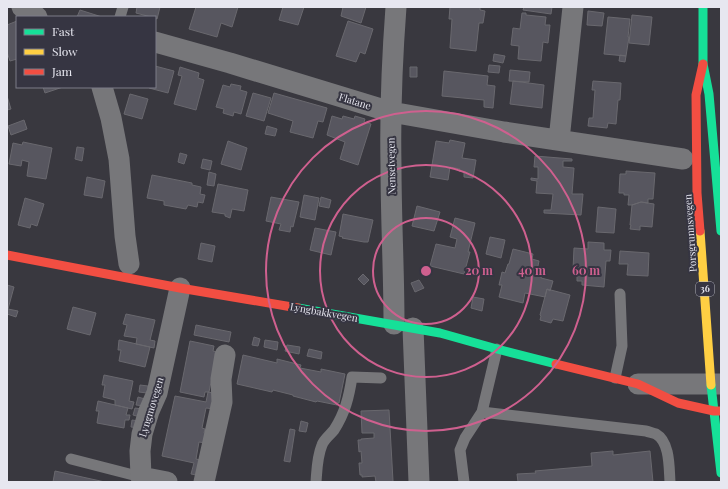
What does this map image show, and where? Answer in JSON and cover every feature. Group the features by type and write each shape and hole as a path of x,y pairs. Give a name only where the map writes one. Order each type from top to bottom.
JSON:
{"main road":[{"name":"Porsgrunnsvegen","path":"702,7 703,64 709,94 721,231"},
{"name":"Porsgrunnsvegen","path":"703,64 696,95 697,193 716,384 721,474"},
{"name":"Lyngbakkvegen","path":"7,255 180,288 440,333 497,349 638,384 678,403 718,411"}],"street":[{"path":"22,7 36,16"},
{"name":"Nensetvegen","path":"396,7 391,112 394,287 404,326 419,482"},
{"path":"559,140 573,7"},
{"name":"Flatane","path":"156,42 268,74 391,112 683,159"},
{"path":"102,88 111,118 119,159 125,236 130,264"},
{"name":"Lyngmovegen","path":"139,479 142,434 149,411 157,393 180,288"},
{"path":"204,482 222,402 221,379 225,355"},
{"name":"Lyngbakkvegen","path":"638,384 716,384"},
{"path":"139,479 167,482"}],"lane":[{"path":"615,378 622,346 620,294"},
{"path":"464,482 460,450 465,438 482,412 497,349"},
{"path":"316,482 318,455 323,443 333,431 343,414 349,397 352,377 381,378"},
{"path":"482,412 646,431 655,434 661,439 667,449 670,482"},
{"path":"71,459 139,479"}],"building":[{"path":"137,7 160,7 157,19 156,16 147,16 136,13"},
{"path":"196,7 238,7 232,27 221,23 217,37 189,29"},
{"path":"283,7 304,7 298,25 279,20"},
{"path":"343,7 366,7 361,23 341,16"},
{"path":"450,7 480,7 480,10 485,11 483,23 479,23 476,51 450,48 452,19 449,19"},
{"path":"524,7 552,7 551,14 523,10"},
{"path":"80,10 99,16 77,16"},
{"path":"588,11 604,13 602,26 587,25"},
{"path":"522,13 526,13 526,15 546,17 545,25 550,25 548,43 543,42 541,61 518,59 519,46 511,45 513,28 520,29"},
{"path":"632,15 652,17 649,45 629,43"},
{"path":"608,17 630,19 626,56 604,54"},
{"path":"16,21 16,59 10,61 7,52 7,25"},
{"path":"348,21 373,29 365,54 360,52 356,62 336,56"},
{"path":"494,54 505,56 503,63 493,61"},
{"path":"620,55 626,56 625,62 619,61"},
{"path":"489,65 500,66 499,73 488,72"},
{"path":"156,66 174,71 168,93 149,88 156,88"},
{"path":"180,67 199,73 198,78 204,80 196,110 174,104 182,76 178,75"},
{"path":"410,67 417,67 417,77 410,77"},
{"path":"510,70 530,72 529,82 509,81"},
{"path":"444,71 488,76 487,85 495,86 493,108 484,107 484,100 442,96"},
{"path":"513,81 544,85 542,108 510,104"},
{"path":"593,81 621,83 616,124 608,123 607,128 588,126 589,118 593,118 595,90 592,90"},
{"path":"231,84 241,86 240,90 247,92 241,114 234,112 233,116 223,113 224,109 216,107 223,85 230,87"},
{"path":"43,88 60,88 45,93"},
{"path":"253,93 271,98 264,121 246,116"},
{"path":"274,93 327,108 323,122 318,121 313,138 290,132 293,121 268,113"},
{"path":"130,94 148,99 142,119 124,114"},
{"path":"7,96 11,109 7,110"},
{"path":"332,116 342,119 343,116 354,119 355,116 365,119 364,122 371,124 358,165 340,159 345,142 327,135"},
{"path":"24,120 27,129 11,135 8,126"},
{"path":"267,126 277,129 275,136 265,134"},
{"path":"450,140 465,143 462,158 476,160 473,178 464,177 464,172 459,171 460,169 450,167 448,180 430,177 436,141 449,143"},
{"path":"228,141 247,148 241,170 221,164"},
{"path":"23,142 52,148 46,179 27,176 29,162 22,160 21,166 9,164 13,143 22,145"},
{"path":"77,147 84,148 82,161 75,159"},
{"path":"180,153 187,155 184,164 178,162"},
{"path":"535,156 572,159 572,161 563,161 563,167 574,168 572,194 583,194 581,215 544,213 544,210 551,210 553,194 536,193 537,181 531,180 531,178 538,179 538,167 534,167"},
{"path":"203,159 212,161 210,170 201,168"},
{"path":"626,171 655,173 653,199 648,199 648,203 641,202 628,205 629,195 619,193 620,174 626,174"},
{"path":"209,172 216,174 214,186 207,185"},
{"path":"152,175 192,183 192,185 201,187 200,194 205,195 203,203 198,202 197,207 188,205 186,209 164,205 164,201 147,198"},
{"path":"87,177 105,181 102,198 84,195"},
{"path":"218,184 248,190 244,211 232,209 230,218 225,216 225,214 212,212"},
{"path":"304,195 319,198 315,220 300,217"},
{"path":"271,197 299,202 293,227 291,226 290,232 279,230 281,224 266,221"},
{"path":"321,197 331,200 329,208 319,206"},
{"path":"25,198 44,204 37,226 31,224 30,228 18,225"},
{"path":"641,202 654,204 652,227 640,226 640,230 630,229 632,205"},
{"path":"417,206 440,212 434,231 412,226"},
{"path":"598,207 616,209 614,233 596,232"},
{"path":"343,214 373,220 368,242 342,238 343,237 339,236"},
{"path":"455,218 475,223 468,252 470,252 464,274 430,266 436,244 455,248 457,239 450,237"},
{"path":"315,228 336,232 331,255 310,250"},
{"path":"490,237 505,240 501,258 486,254"},
{"path":"588,242 604,243 604,250 611,250 610,261 606,261 604,287 582,285 582,281 577,281 577,270 573,270 574,248 588,249"},
{"path":"201,243 215,246 212,262 198,259"},
{"path":"513,249 533,254 532,259 539,261 537,271 531,270 542,273 541,278 553,281 550,291 547,289 545,297 525,293 523,303 499,297 502,285 499,285 502,272 505,273"},
{"path":"620,251 649,253 648,276 627,275 628,264 619,264"},
{"path":"363,274 369,280 364,285 358,279"},
{"path":"419,280 424,288 415,292 411,283"},
{"path":"7,285 14,287 8,309 18,311 16,317 7,314"},
{"path":"547,289 570,295 563,321 553,319 551,323 540,320"},
{"path":"473,297 484,299 482,311 471,308"},
{"path":"73,307 96,313 90,335 67,329"},
{"path":"126,314 155,320 150,340 155,341 154,348 136,344 137,338 124,336 127,325 123,324"},
{"path":"196,325 231,332 229,342 194,335"},
{"path":"254,337 260,339 258,346 252,345"},
{"path":"119,340 150,347 145,367 119,361 121,350 118,350"},
{"path":"265,340 278,342 277,350 264,347"},
{"path":"190,341 214,346 213,351 217,352 209,392 205,392 204,397 180,392"},
{"path":"287,345 300,347 299,354 285,351"},
{"path":"309,349 322,352 321,359 307,356"},
{"path":"243,355 277,363 277,359 301,365 300,368 321,372 321,369 345,374 339,403 337,403 337,405 316,402 273,390 272,392 237,384"},
{"path":"104,375 133,381 129,401 134,402 132,409 115,405 115,400 103,397 105,385 102,385"},
{"path":"140,385 148,386 147,393 139,392"},
{"path":"208,392 217,394 215,409 206,408 202,428 205,429 204,433 207,434 205,443 199,442 196,459 205,461 202,476 191,474 194,463 162,456 175,396 206,402"},
{"path":"138,397 145,399 144,406 136,405"},
{"path":"98,401 128,408 126,415 130,415 129,420 125,420 124,428 97,423 99,411 96,411"},
{"path":"135,408 142,409 140,417 133,415"},
{"path":"389,410 393,481 376,482 375,476 362,477 362,475 360,475 359,463 362,463 358,440 374,438 374,433 362,433 361,411"},
{"path":"132,420 139,421 138,428 131,427"},
{"path":"301,421 308,423 306,432 299,431"},
{"path":"290,429 295,430 290,462 284,461"},
{"path":"613,451 613,455 650,451 653,482 518,482 517,474 592,466 591,453"},
{"path":"55,471 105,482 53,482"}],"traffic: fast":[{"path":"703,7 703,64 709,94 721,231"},
{"path":"298,308 440,333 556,364"},
{"path":"711,385 721,473"}],"traffic: slow":[{"path":"700,231 711,385"}],"traffic: jam":[{"path":"700,231 697,193 696,95 703,64"},
{"path":"7,255 180,288 298,308"},
{"path":"556,364 638,384 678,403 714,411 721,411"}]}
